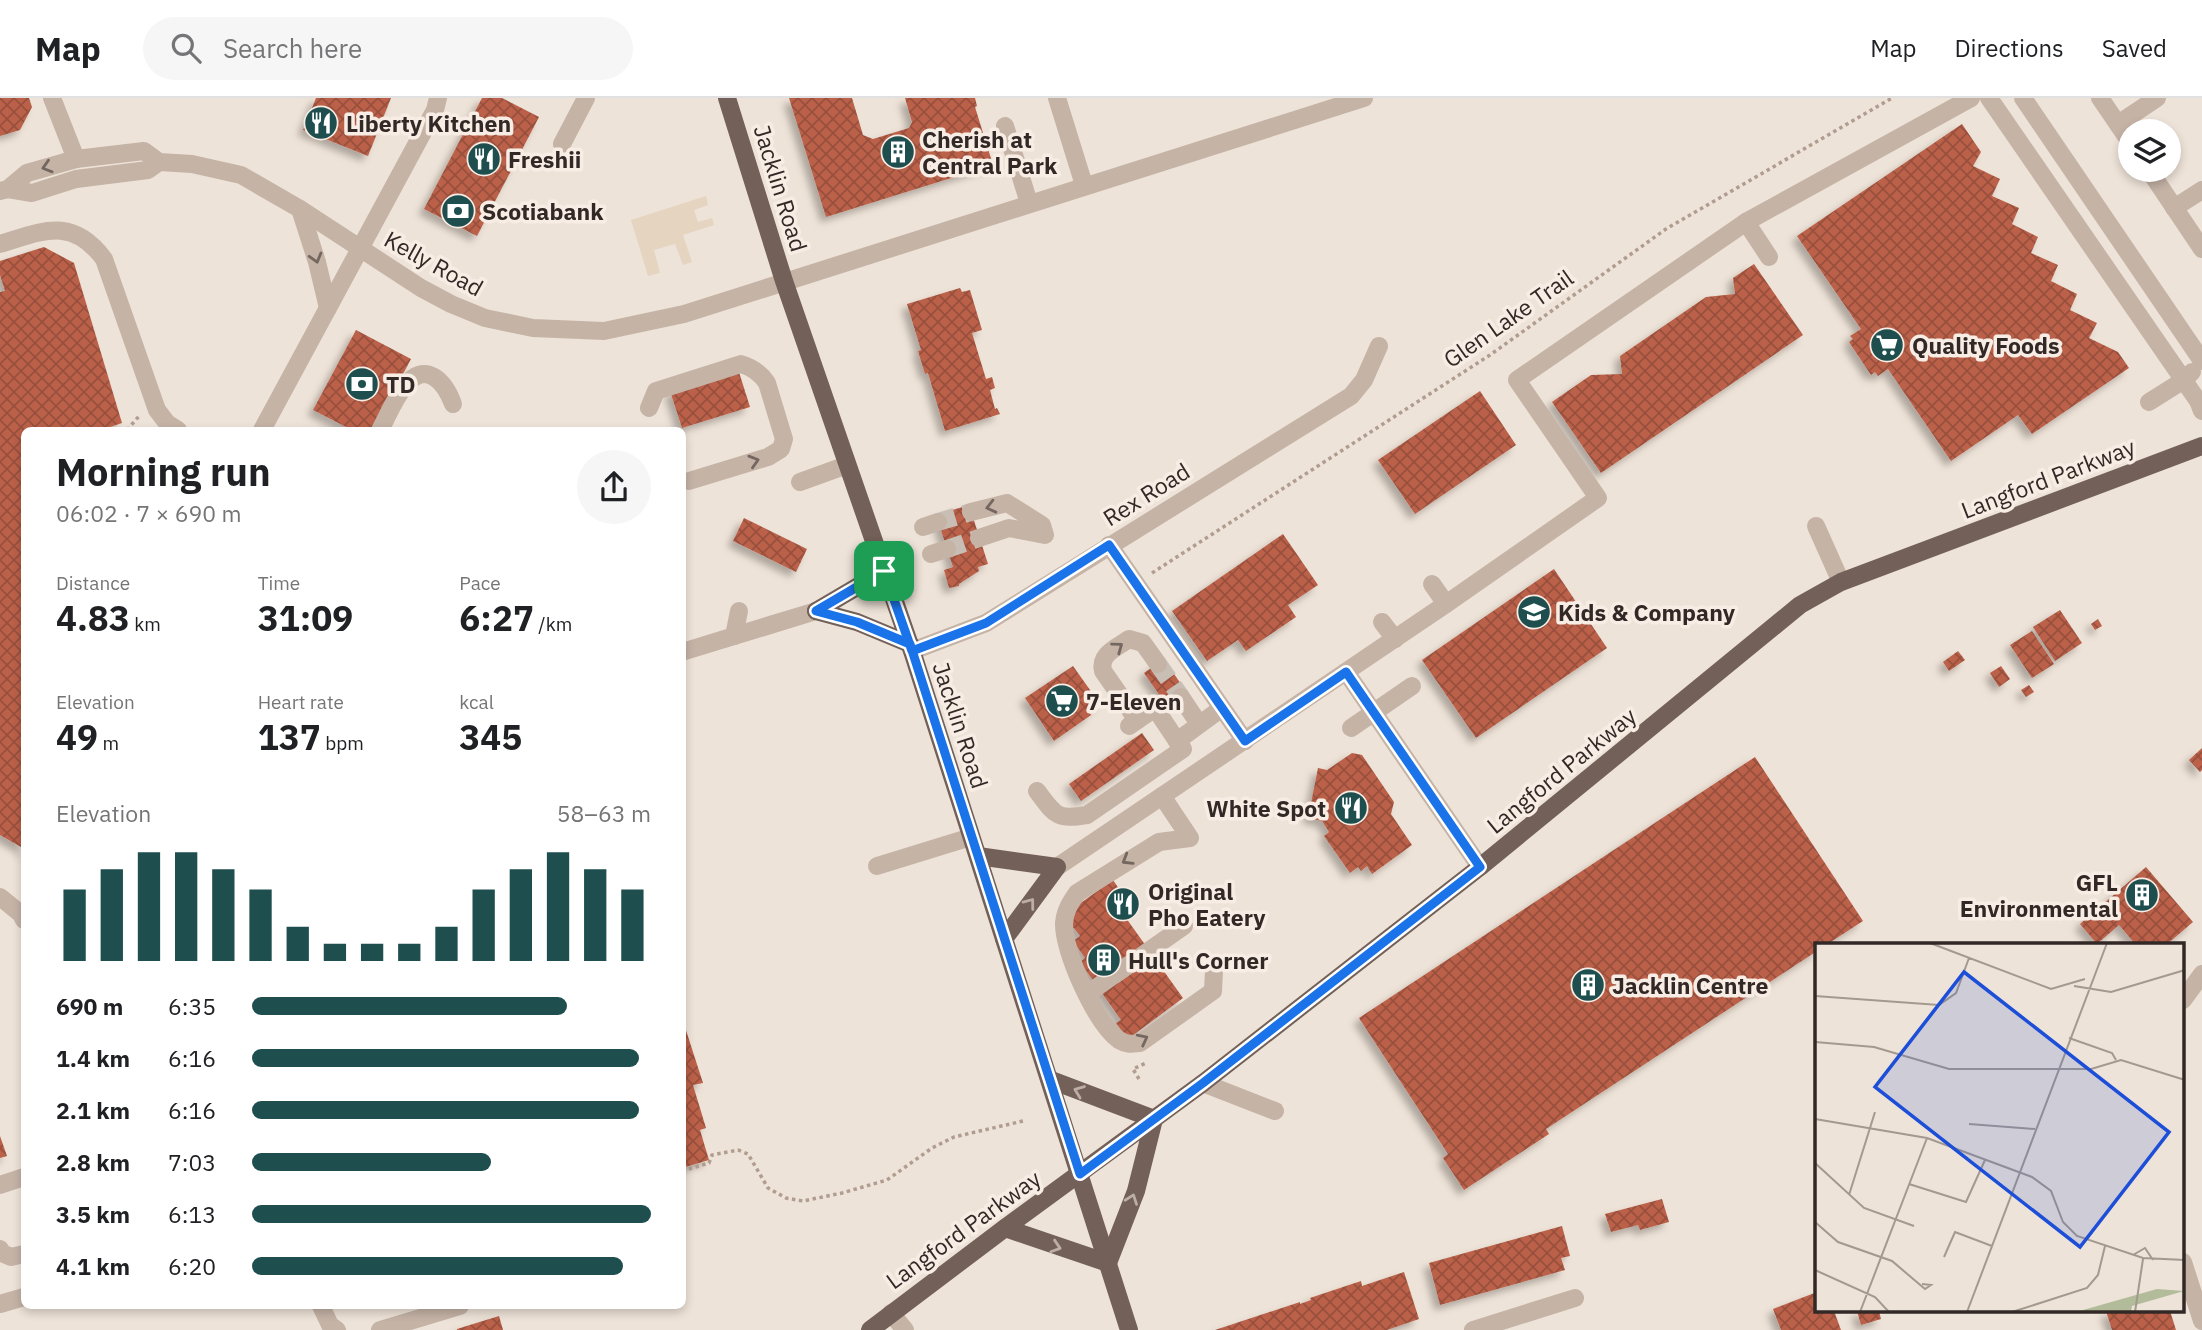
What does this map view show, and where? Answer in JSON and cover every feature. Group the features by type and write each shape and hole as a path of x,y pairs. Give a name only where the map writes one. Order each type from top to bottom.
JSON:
{"main road":[{"name":"Jacklin Road","path":"727,98 784,281 911,648 1129,1330"},
{"name":"Langford Parkway","path":"870,1330 1203,1083 1480,867 1800,606 1841,582 2202,446"},
{"path":"816,611 884,571"},
{"path":"816,611 857,622 911,648"},
{"path":"978,856 1057,867 1004,939"},
{"path":"1005,1228 1108,1263 1136,1191 1154,1119 1051,1080"}],"street":[{"path":"52,98 76,159"},
{"path":"264,427 435,110 438,98"},
{"path":"562,144 586,98"},
{"path":"1057,98 1084,185"},
{"name":"Kelly Road","path":"4,190 27,173 76,159 144,151 159,162 192,164 240,176 300,209 451,304 485,318 533,328 604,331 684,314 1341,102 1364,98"},
{"path":"1057,867 1598,498 1557,454 1517,380 1746,222 1971,98"},
{"path":"1989,98 2184,380 2202,411"},
{"path":"2023,98 2202,362 2184,380 2149,402"},
{"path":"2100,98 2118,124"},
{"path":"2126,119 2157,98"},
{"path":"1005,126 1029,203"},
{"name":"Kelly Road","path":"4,190 32,193 76,179 148,170 159,162"},
{"path":"2157,182 2202,249"},
{"path":"2174,208 2202,190"},
{"path":"300,209 328,308"},
{"path":"1746,222 1769,257"},
{"path":"0,244 58,230 77,234 92,243 104,259 157,411 174,427"},
{"name":"Rex Road","path":"911,648 986,623 1351,396 1364,380 1379,346"},
{"path":"649,408 656,391 741,364 755,371 767,383 784,439 781,449 768,457 689,481"},
{"path":"382,427 405,384 418,375 431,374 439,380 447,389 453,404"},
{"path":"800,482 847,465"},
{"path":"971,512 1007,503 1042,524 1045,536 1009,528 979,538"},
{"path":"1816,526 1841,582"},
{"path":"1109,545 1217,688 1222,708 1245,741"},
{"path":"1432,584 1446,604"},
{"path":"734,636 739,611"},
{"path":"686,651 816,611"},
{"path":"1382,622 1395,639"},
{"path":"1037,791 1054,813 1069,818 1087,816 1182,749 1154,708 1133,723 1101,663 1103,658 1129,639 1143,643 1157,664"},
{"path":"1346,672 1480,867"},
{"path":"1351,728 1412,686"},
{"path":"1181,697 1199,724"},
{"path":"1177,741 1222,708"},
{"path":"1132,784 1155,801 1190,838 1159,842 1077,893 1068,905 1064,924 1067,947 1087,994 1117,1039 1128,1045 1140,1043 1213,991 1214,970"},
{"path":"877,866 971,837"},
{"path":"0,897 21,914"},
{"path":"1087,994 1184,926"},
{"path":"2184,999 2202,974"},
{"path":"1203,1083 1275,1111"},
{"path":"0,1185 21,1178"},
{"path":"0,1249 11,1258 21,1255"},
{"path":"2184,1265 2202,1321"},
{"path":"0,1304 21,1298"},
{"path":"1473,1330 1575,1298"},
{"path":"322,1309 330,1325 337,1330"},
{"path":"380,1330 450,1309"},
{"path":"891,1313 905,1330"}],"path":[{"name":"Glen Lake Trail","path":"1149,575 1490,355 1665,229 1892,98"},
{"path":"686,1170 709,1163 712,1155 738,1150 748,1154 762,1179 776,1194 803,1201 818,1199 887,1180 932,1148 954,1138 1023,1121"}],"shaded area":[{"path":"706,196 708,205 694,210 698,222 712,218 714,225 683,235 692,262 683,265 675,244 654,250 660,273 648,276 631,220"}],"building":[{"path":"0,98 29,98 32,107 20,130 0,136"},
{"path":"316,98 391,98 368,156 303,130"},
{"path":"482,98 502,98 539,117 477,236 424,209"},
{"name":"Cherish at Central Park","path":"789,98 852,98 863,135 873,139 909,128 912,122 905,98 975,98 975,107 993,165 826,217"},
{"path":"1962,124 1981,152 1973,166 2000,179 1992,196 2019,208 2012,224 2038,237 2031,253 2058,265 2051,281 2077,294 2070,310 2097,323 2089,338 2118,352 2129,368 2032,434 2018,415 1951,461 1888,369 1878,376 1875,372 1871,375 1849,342 1853,339 1850,336 1861,329 1797,236"},
{"path":"44,247 74,263 122,423 110,427 21,427 21,847 0,835 0,292 5,291 0,275 0,261"},
{"path":"1754,264 1803,335 1601,473 1552,402 1591,375 1622,374 1620,356 1706,297 1735,294 1733,278"},
{"path":"960,288 962,292 970,290 982,330 972,333 986,379 992,377 995,388 990,390 995,409 997,408 1000,414 945,431 928,373 925,374 918,351 921,350 907,304"},
{"name":"TD","path":"356,330 411,359 375,427 346,427 313,410"},
{"path":"738,369 750,407 682,427 670,391"},
{"path":"1480,391 1516,445 1415,514 1378,460"},
{"path":"969,505 988,564 978,567 979,571 959,586 949,588 944,570 953,567 936,515"},
{"path":"744,518 807,549 796,572 733,541"},
{"path":"1283,534 1318,585 1288,605 1296,617 1246,651 1238,640 1207,661 1172,611"},
{"path":"1554,569 1607,648 1476,738 1422,660"},
{"path":"2060,610 2082,643 2055,661 2033,627"},
{"path":"2098,619 2102,626 2095,630 2091,624"},
{"path":"2032,631 2054,664 2032,678 2010,645"},
{"path":"1958,651 1965,660 1949,671 1943,662"},
{"path":"1164,659 1187,693 1167,706 1144,673"},
{"name":"7-Eleven","path":"1073,666 1100,704 1089,712 1091,715 1054,741 1025,698"},
{"path":"2001,666 2010,679 1999,687 1990,673"},
{"path":"2029,685 2034,692 2026,697 2021,690"},
{"path":"1142,733 1154,750 1081,801 1069,784"},
{"path":"2202,748 2202,770 2200,772 2189,760"},
{"name":"White Spot","path":"1352,753 1362,755 1394,802 1391,814 1412,845 1372,874 1367,866 1361,871 1358,867 1350,873 1324,836 1329,832 1322,821 1308,818 1318,768 1327,770"},
{"name":"Jacklin Centre","path":"1755,757 1863,921 1829,943 1815,943 1815,952 1546,1129 1549,1134 1464,1190 1443,1158 1448,1154 1359,1018"},
{"name":"GFL Environmental","path":"2146,867 2193,922 2168,943 2134,943 2119,925 2096,943 2080,924"},
{"name":"Hull's Corner","path":"1113,880 1130,905 1121,911 1146,946 1109,971 1118,983 1153,956 1183,998 1128,1039 1116,1023 1121,1020 1080,962 1085,958 1073,941 1080,936 1074,928 1068,927 1075,907"},
{"path":"686,1030 703,1083 693,1085 706,1128 700,1130 709,1160 686,1167"},
{"path":"0,1136 7,1156 0,1158"},
{"path":"1662,1199 1669,1222 1640,1230 1638,1225 1611,1232 1605,1214"},
{"path":"1562,1226 1570,1256 1561,1258 1565,1270 1440,1305 1429,1263"},
{"path":"1404,1272 1419,1319 1387,1330 1215,1330 1300,1304 1361,1281 1362,1286"},
{"path":"1815,1293 1815,1312 1834,1312 1841,1330 1781,1330 1773,1309"},
{"path":"1857,1312 1879,1312 1881,1319 1861,1325"},
{"path":"2106,1312 2170,1312 2176,1330 2112,1330"},
{"path":"499,1316 503,1330 457,1330 457,1329"}],"tunnel":[{"path":"938,522 971,512"},
{"path":"947,549 979,538"},
{"path":"1158,664 1181,697"}],"place":[{"name":"Liberty Kitchen","path":"321,123"},
{"name":"Cherish at Central Park","path":"898,152"},
{"name":"Freshii","path":"484,159"},
{"name":"Scotiabank","path":"458,211"},
{"name":"Quality Foods","path":"1887,345"},
{"name":"TD","path":"362,384"},
{"name":"Kids & Company","path":"1534,612"},
{"name":"7-Eleven","path":"1062,701"},
{"name":"White Spot","path":"1351,808"},
{"name":"GFL Environmental","path":"2142,895"},
{"name":"Original Pho Eatery","path":"1123,904"},
{"name":"Hull's Corner","path":"1104,960"},
{"name":"Jacklin Centre","path":"1588,985"}],"route":[{"path":"884,571 816,611 857,622 910,644 1004,939 1051,1080 1080,1174 1203,1083 1480,867 1346,672 1245,741 1109,545 986,623 949,639 912,651 884,571"}]}
